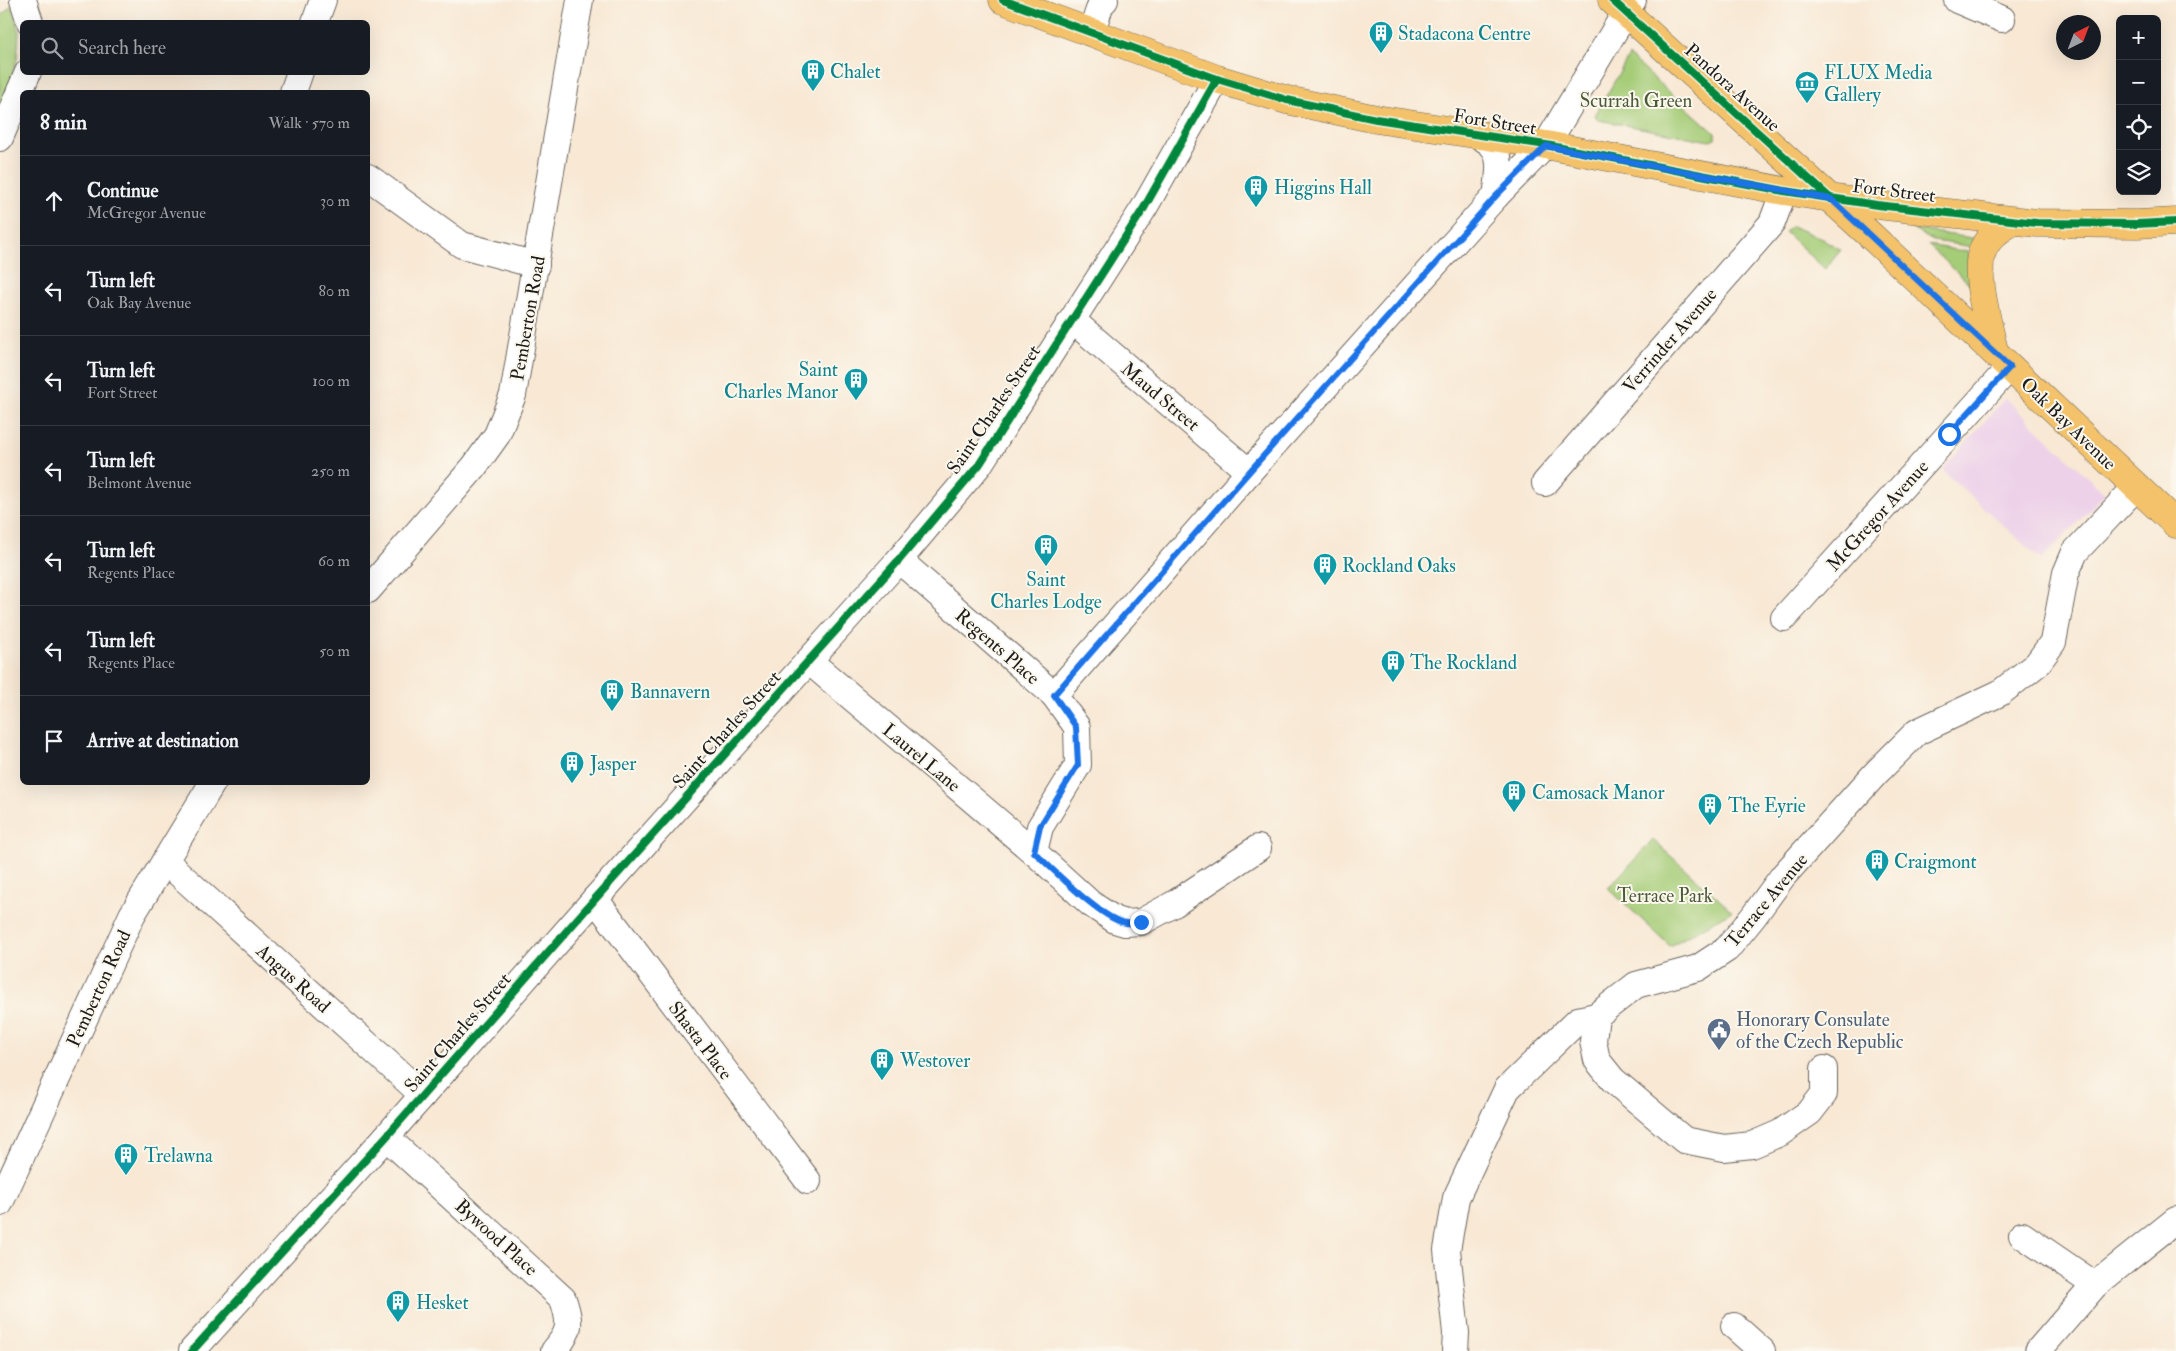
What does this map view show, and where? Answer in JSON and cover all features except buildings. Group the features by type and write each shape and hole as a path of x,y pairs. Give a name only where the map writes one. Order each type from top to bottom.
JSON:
{"main road":[{"name":"Fort Street","path":"1003,0 1217,79 1296,102 1376,119 1546,146 1831,199 2014,221 2069,224 2176,222"},
{"name":"Pandora Avenue","path":"1623,4 1831,199"},
{"name":"Oak Bay Avenue","path":"1831,199 2176,524"},
{"path":"2002,359 1978,266 1982,252 1996,231 2014,221"}],"street":[{"path":"23,0 29,20"},
{"path":"316,20 323,0"},
{"name":"Pemberton Road","path":"370,588 474,467 497,435 513,395 580,0"},
{"path":"1091,34 1105,0"},
{"path":"1957,0 2002,19"},
{"path":"1054,695 1249,472 1496,196 1546,146 1623,4"},
{"path":"20,90 27,75"},
{"path":"294,90 299,75"},
{"name":"Saint Charles Street","path":"192,1351 423,1095 595,899 899,560 979,465 1144,208 1217,79"},
{"path":"0,138 20,91"},
{"path":"1478,135 1492,145 1498,158 1499,172 1496,196"},
{"path":"370,178 462,245 536,265"},
{"name":"Verrinder Avenue","path":"1545,483 1772,223 1784,191"},
{"name":"Maud Street","path":"1072,320 1249,472"},
{"name":"McGregor Avenue","path":"1784,618 2002,359"},
{"name":"Terrace Avenue","path":"1455,1351 1456,1333 1446,1250 1456,1198 1507,1089 1578,1020 1596,1016 1636,986 1698,968 1727,949 1753,917 1782,876 1876,773 1917,732 2000,693 2037,664 2053,642 2066,573 2075,552 2136,487"},
{"name":"Regents Place","path":"899,560 1054,695 1076,727 1078,765 1040,826 1034,852"},
{"name":"Laurel Lane","path":"809,661 1034,852"},
{"name":"Pemberton Road","path":"0,1202 132,915 211,785"},
{"path":"1034,852 1091,904 1115,920 1125,924 1141,922 1174,904 1258,848"},
{"name":"Angus Road","path":"165,861 423,1095"},
{"name":"Shasta Place","path":"595,899 808,1181"},
{"path":"1596,1016 1593,1040 1597,1060 1613,1080 1684,1140 1724,1148 1752,1145 1780,1133 1810,1112 1824,1094 1824,1069"},
{"name":"Bywood Place","path":"386,1136 563,1299 569,1318 565,1338 554,1351"},
{"path":"2038,1351 2095,1285 2176,1220"},
{"path":"2022,1235 2095,1285"},
{"path":"1734,1326 1762,1351"}],"shaded area":[{"path":"2005,398 2105,494 2041,560 1942,470"}],"green space":[{"path":"12,5 19,32 17,59 0,113 0,17"},
{"name":"Scurrah Green","path":"1629,56 1715,133 1715,139 1710,141 1598,120 1595,115"},
{"path":"1791,226 1823,239 1841,250 1825,269 1785,232"},
{"path":"1912,229 1972,238 1974,239 1974,247 1933,241"},
{"path":"1928,245 1968,252 1974,288"},
{"name":"Terrace Park","path":"1653,840 1732,911 1670,946 1608,888"}],"cycle path":[{"path":"1003,0 1217,79 1287,100 1376,119 1546,145 1784,191 1877,205 2037,223 2137,224 2176,222"},
{"path":"1612,0 1831,199"},
{"path":"192,1351 386,1137 595,899 899,560 979,465 1144,208 1217,79"}],"place":[{"name":"Stadacona Centre","path":"1381,54"},
{"name":"Chalet","path":"813,92"},
{"name":"FLUX Media Gallery","path":"1807,104"},
{"name":"Higgins Hall","path":"1256,208"},
{"name":"Saint Charles Manor","path":"856,401"},
{"name":"Saint Charles Lodge","path":"1046,567"},
{"name":"Rockland Oaks","path":"1325,586"},
{"name":"The Rockland","path":"1393,683"},
{"name":"Bannavern","path":"612,712"},
{"name":"Jasper","path":"572,784"},
{"name":"Camosack Manor","path":"1514,813"},
{"name":"The Eyrie","path":"1710,826"},
{"name":"Craigmont","path":"1877,882"},
{"name":"Honorary Consulate of the Czech Republic","path":"1719,1051"},
{"name":"Westover","path":"882,1081"},
{"name":"Trelawna","path":"126,1176"},
{"name":"Hesket","path":"398,1323"}],"route":[{"path":"1141,922 1125,924 1115,920 1091,904 1034,852 1040,826 1078,765 1076,727 1054,695 1249,472 1496,196 1546,146 1831,199 2010,367 1949,434"}]}
